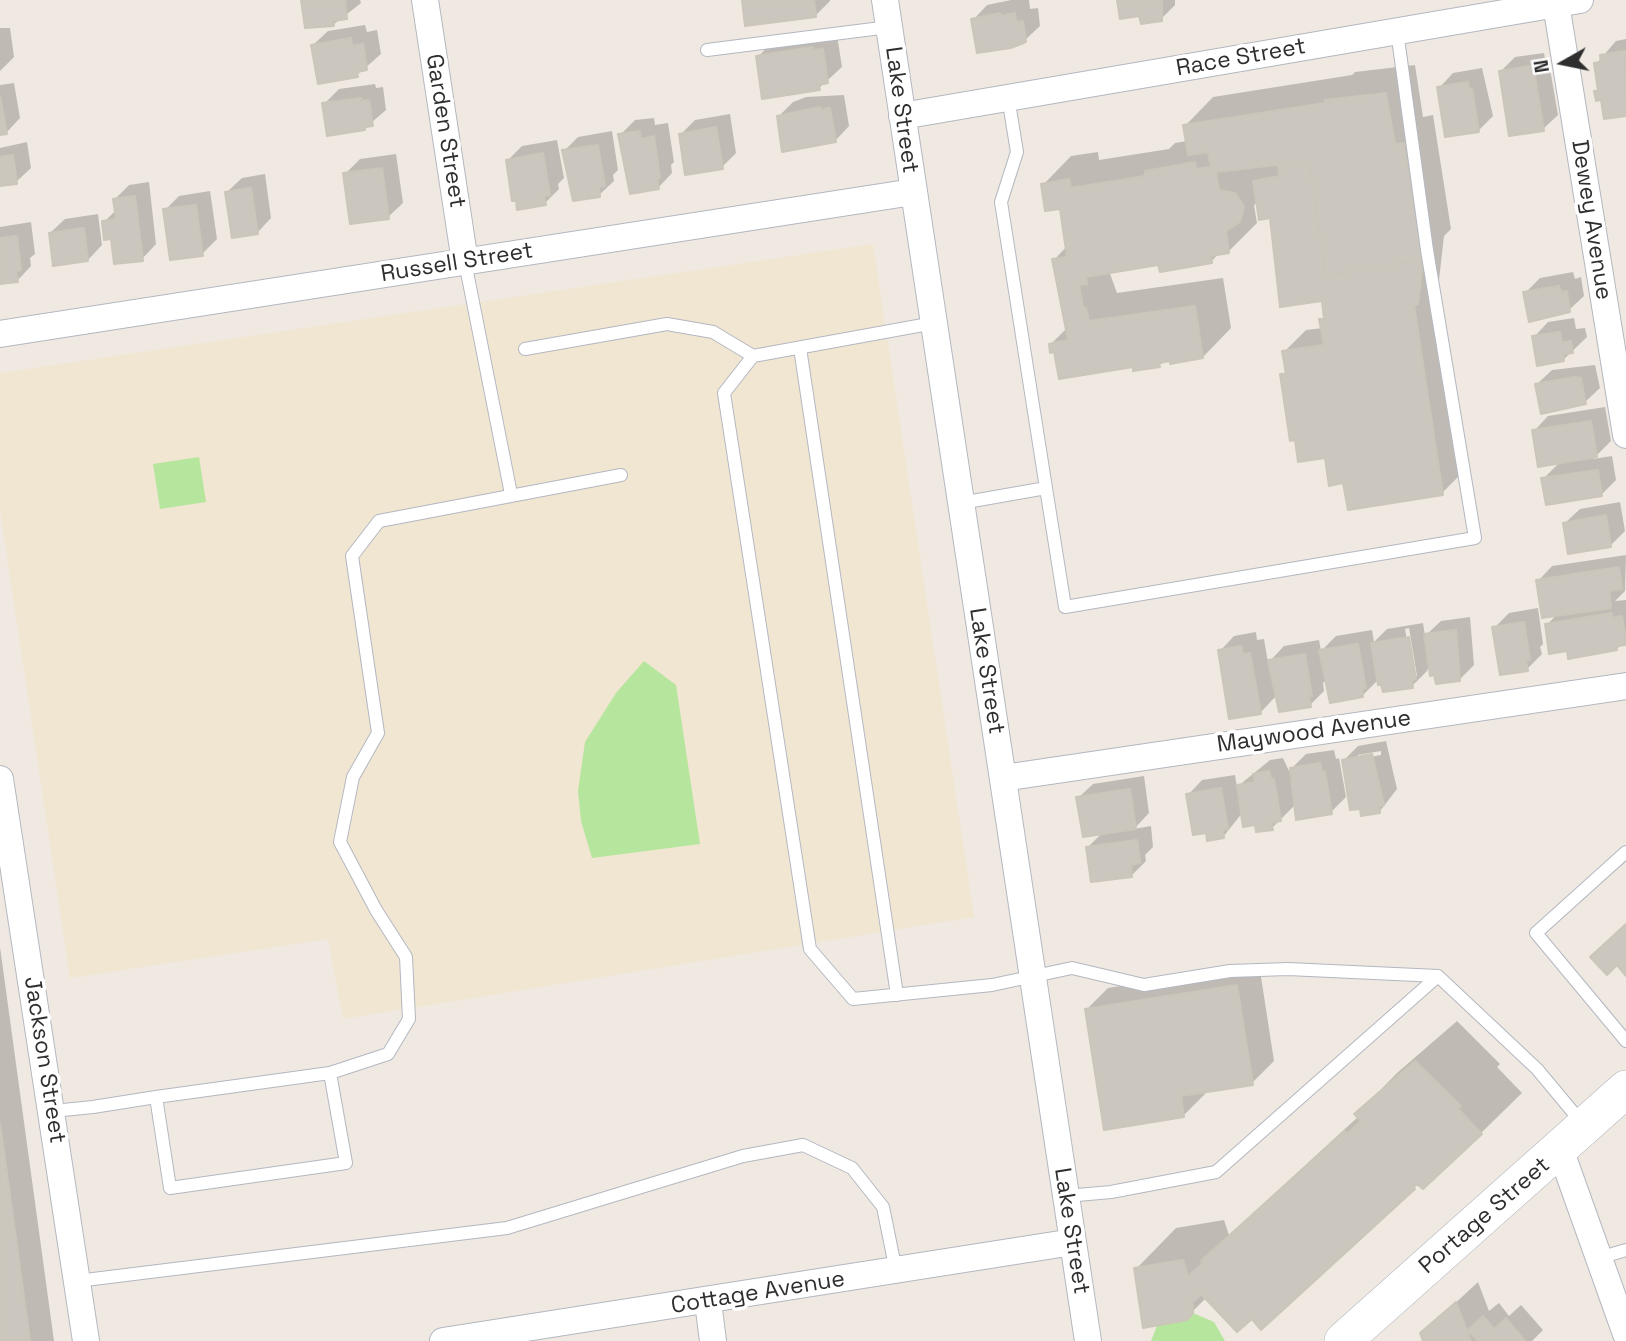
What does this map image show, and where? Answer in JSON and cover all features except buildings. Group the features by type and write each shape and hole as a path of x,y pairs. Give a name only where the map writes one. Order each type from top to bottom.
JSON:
{"main road":[{"name":"Portage Street","path":"1343,1341 1626,1089"}],"street":[{"name":"Garden Street","path":"425,0 466,262"},
{"name":"Lake Street","path":"885,0 1088,1341"},
{"name":"Race Street","path":"902,116 1568,2"},
{"name":"Dewey Avenue","path":"1568,2 1626,435"},
{"name":"Russell Street","path":"0,334 913,192"},
{"name":"Maywood Avenue","path":"1003,778 1626,686"},
{"name":"Jackson Street","path":"0,779 7,874 52,1111 86,1341"},
{"path":"1572,1138 1599,1258 1626,1334"},
{"name":"Cottage Avenue","path":"443,1341 708,1302 1073,1242"},
{"path":"708,1302 713,1341"}],"lane":[{"path":"707,50 889,27"},
{"path":"1008,97 1017,152 1001,201 1065,607 1475,538 1427,250 1397,31"},
{"path":"466,262 511,494"},
{"path":"525,349 667,324 713,332 753,356 933,323"},
{"path":"800,348 897,995"},
{"path":"753,356 724,393 810,949 853,999 1031,978 1072,968 1144,985 1230,971 1276,969 1438,976 1537,1069 1572,1138"},
{"path":"52,1111 330,1073 388,1054 409,1019 406,957 376,910 340,842 353,777 377,733 352,556 379,521 621,475"},
{"path":"961,503 1046,488"},
{"path":"1626,852 1536,933 1626,1041"},
{"path":"1066,1196 1111,1192 1216,1172 1438,976"},
{"path":"156,1097 170,1188 346,1163 330,1073"},
{"path":"77,1281 507,1228 743,1156 803,1145 852,1168 883,1207 896,1271"},
{"path":"1599,1258 1626,1250"}],"shaded area":[{"path":"873,244 974,917 343,1019 328,939 70,978 0,510 0,373"}],"green space":[{"path":"199,457 206,502 160,509 153,464"},
{"path":"644,661 676,685 700,844 592,858 581,821 578,791 585,742 616,693"},
{"path":"1193,1313 1214,1322 1225,1341 1151,1341 1158,1323 1165,1316"}]}
